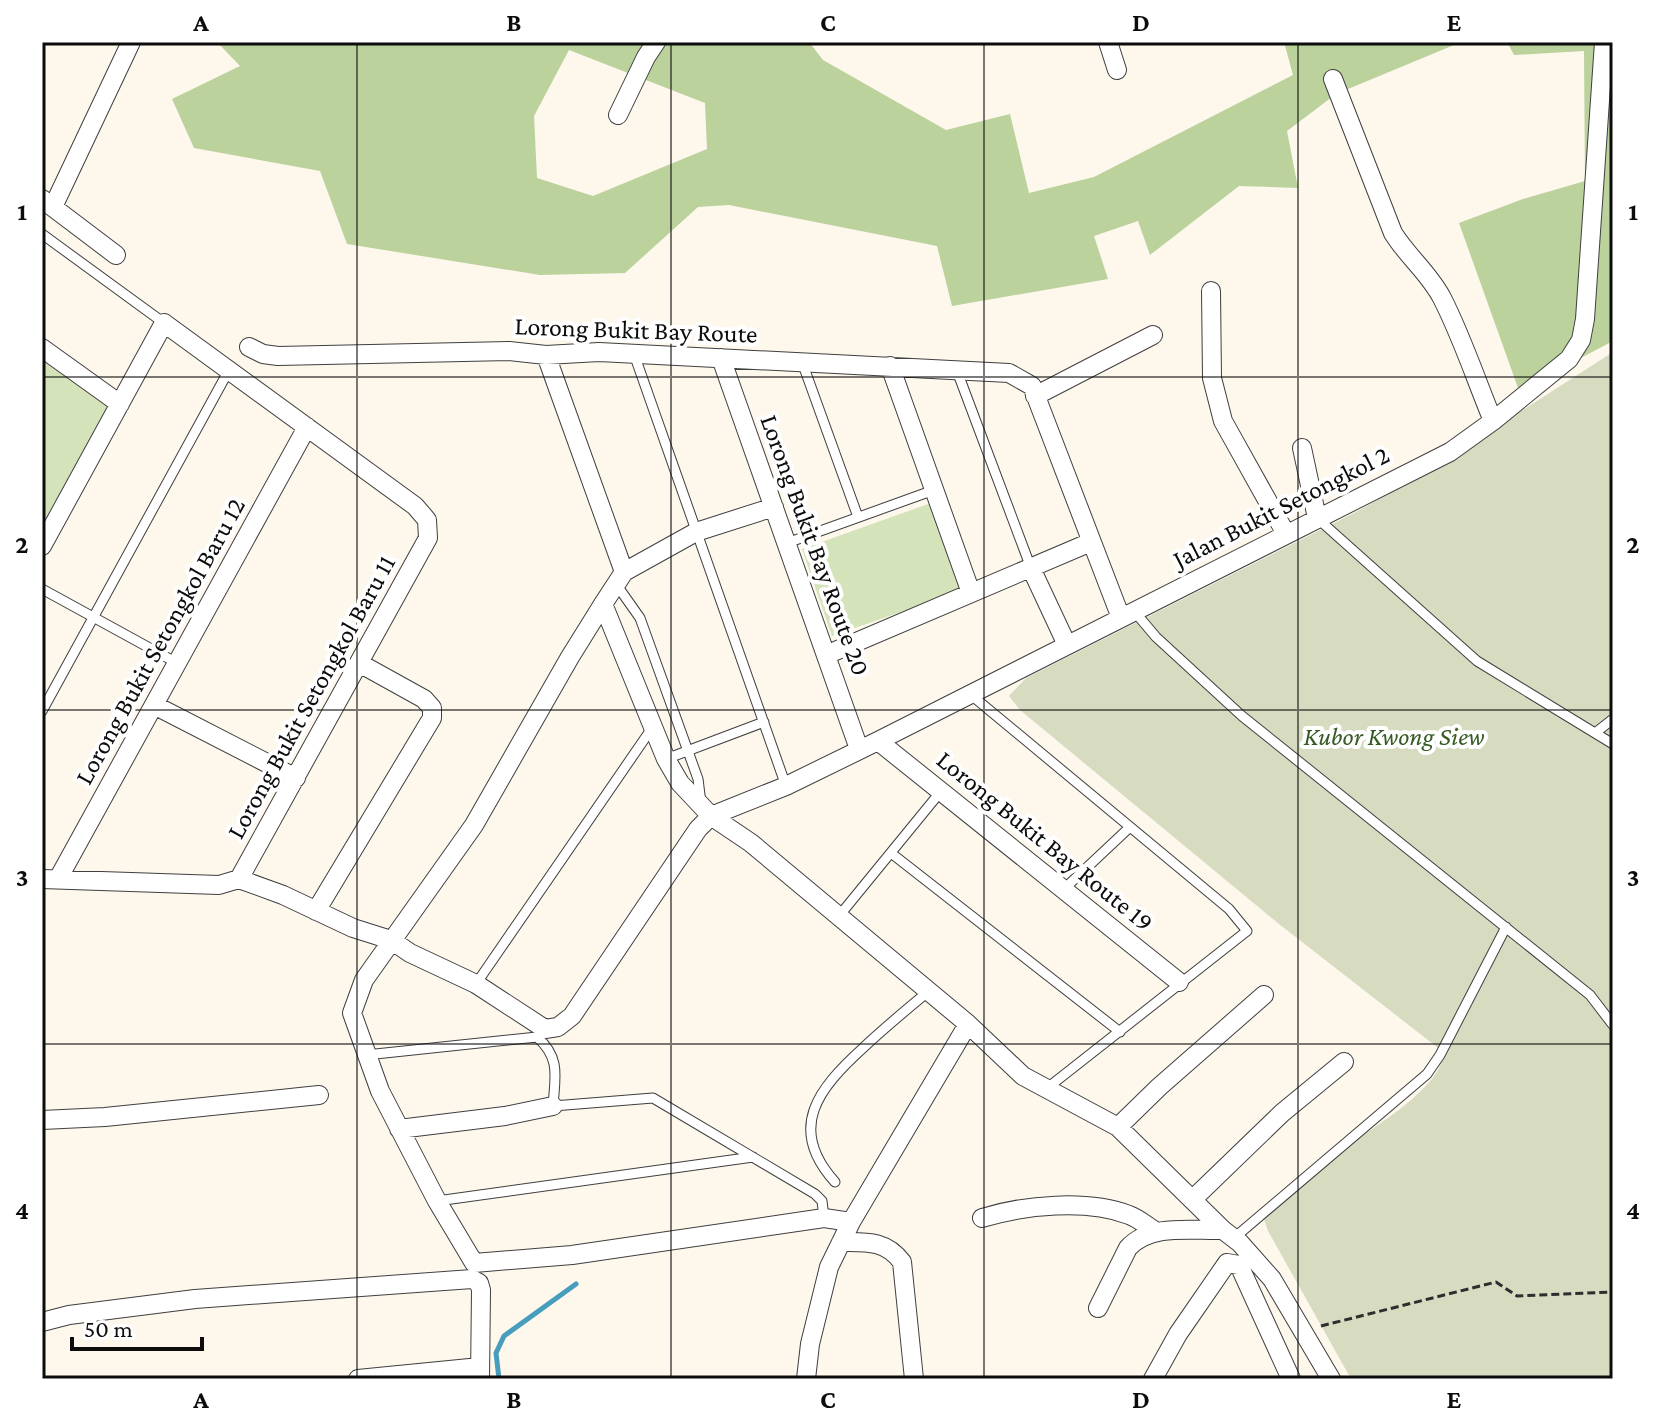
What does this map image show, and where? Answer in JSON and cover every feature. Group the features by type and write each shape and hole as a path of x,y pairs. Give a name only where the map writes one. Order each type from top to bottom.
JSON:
{"street":[{"path":"116,255 47,203 131,42"},
{"path":"618,115 656,42"},
{"path":"1108,42 1117,70"},
{"name":"Jalan Bukit Setongkol 2","path":"706,811 786,786 1450,452 1569,359 1581,340 1585,319 1604,42"},
{"path":"1333,79 1393,233 1441,297 1493,421"},
{"path":"1211,291 1212,378 1223,421 1286,534"},
{"path":"42,546 164,323 307,427"},
{"path":"1127,614 1091,542 1035,396 1153,335"},
{"name":"Lorong Bukit Bay Route","path":"249,347 263,354 278,356 599,352 1009,373 1032,386 1035,396"},
{"path":"42,348 120,404"},
{"path":"546,355 620,578"},
{"name":"Lorong Bukit Bay Route 20","path":"721,358 859,749"},
{"path":"890,366 971,593"},
{"name":"Lorong Bukit Setongkol Baru 11","path":"50,879 219,885 239,879 428,538 427,520 415,506 307,427"},
{"name":"Lorong Bukit Setongkol Baru 12","path":"50,879 154,705 307,427"},
{"path":"1302,448 1317,518"},
{"path":"774,507 696,532 620,578 576,646 474,825 364,980 352,1013 366,1055 399,1129 474,1263 572,1255 824,1218 851,1222"},
{"path":"826,655 1091,542"},
{"path":"1031,568 1067,645"},
{"path":"603,604 666,759 680,783 706,811 751,843 929,991 1023,1076 1118,1127 1272,1279 1302,1330 1323,1376"},
{"path":"316,911 432,718 432,708 424,699 359,663"},
{"path":"154,705 296,778"},
{"name":"Lorong Bukit Bay Route 19","path":"878,741 1179,982"},
{"path":"239,879 283,895 353,928 391,940 410,953 476,984 545,1029 558,1027 572,1016 698,829 706,811"},
{"path":"1118,1127 1264,995"},
{"path":"799,1379 806,1379 810,1344 825,1280 841,1242 968,1024"},
{"path":"1193,1199 1282,1113 1344,1062"},
{"path":"42,1120 105,1117 319,1095"},
{"path":"399,1129 505,1116 553,1106"},
{"path":"982,1218 1032,1208 1077,1207 1128,1215 1155,1231"},
{"path":"1098,1308 1134,1241 1155,1231 1228,1234"},
{"path":"841,1242 875,1242 894,1252 902,1262 914,1379"},
{"path":"1153,1379 1178,1334 1227,1263 1239,1265 1291,1379"},
{"path":"42,1322 69,1315 195,1299 460,1279 472,1279 479,1283 480,1373 358,1379"}],"lane":[{"path":"42,234 164,323"},
{"path":"634,354 786,786"},
{"path":"802,362 858,517"},
{"path":"42,711 229,370"},
{"path":"957,371 1031,568"},
{"path":"787,543 935,489"},
{"path":"1317,518 1477,661 1613,744"},
{"path":"620,578 640,618 698,779 706,811"},
{"path":"42,589 177,663"},
{"path":"1127,614 1242,716 1590,995 1613,1025"},
{"path":"969,694 1229,909 1247,931 1046,1089"},
{"path":"1595,733 1613,719"},
{"path":"666,759 764,722"},
{"path":"476,984 652,728"},
{"path":"839,916 942,790"},
{"path":"1064,889 1130,827"},
{"path":"891,853 1120,1032"},
{"path":"1228,1234 1427,1074 1440,1055 1506,927"},
{"path":"835,1182 812,1149 815,1103 835,1074 929,991"},
{"path":"366,1055 537,1037 549,1047 555,1065 553,1106 653,1098 815,1194 822,1201 824,1218"},
{"path":"437,1201 753,1157"}],"path":[{"path":"1302,1330 1496,1282 1517,1296 1613,1292"}],"green space":[{"path":"217,42 809,42 823,60 946,130 1010,114 1029,193 1094,177 1293,75 1284,42 1452,42 1454,45 1336,94 1287,131 1298,188 1239,186 1150,255 1138,221 1094,236 1108,279 952,306 937,246 729,205 698,207 625,273 540,275 347,244 320,171 194,148 172,99 240,66","holes":["569,50 705,103 707,149 593,196 537,178 534,116"]},
{"path":"1507,42 1613,42 1613,341 1575,361 1522,399 1459,223 1523,199 1585,181 1584,51 1514,55"},
{"path":"42,337 128,398 42,554"},
{"name":"Kubor Kwong Siew","path":"1613,352 1613,1379 1351,1379 1263,1217 1329,1160 1419,1093 1441,1064 1442,1051 1279,924 1020,710 1009,696 1026,678 1354,513 1454,458"},
{"path":"931,503 961,591 832,636 802,549"}],"waterway":[{"path":"499,1379 496,1353 504,1336 576,1284"}]}
